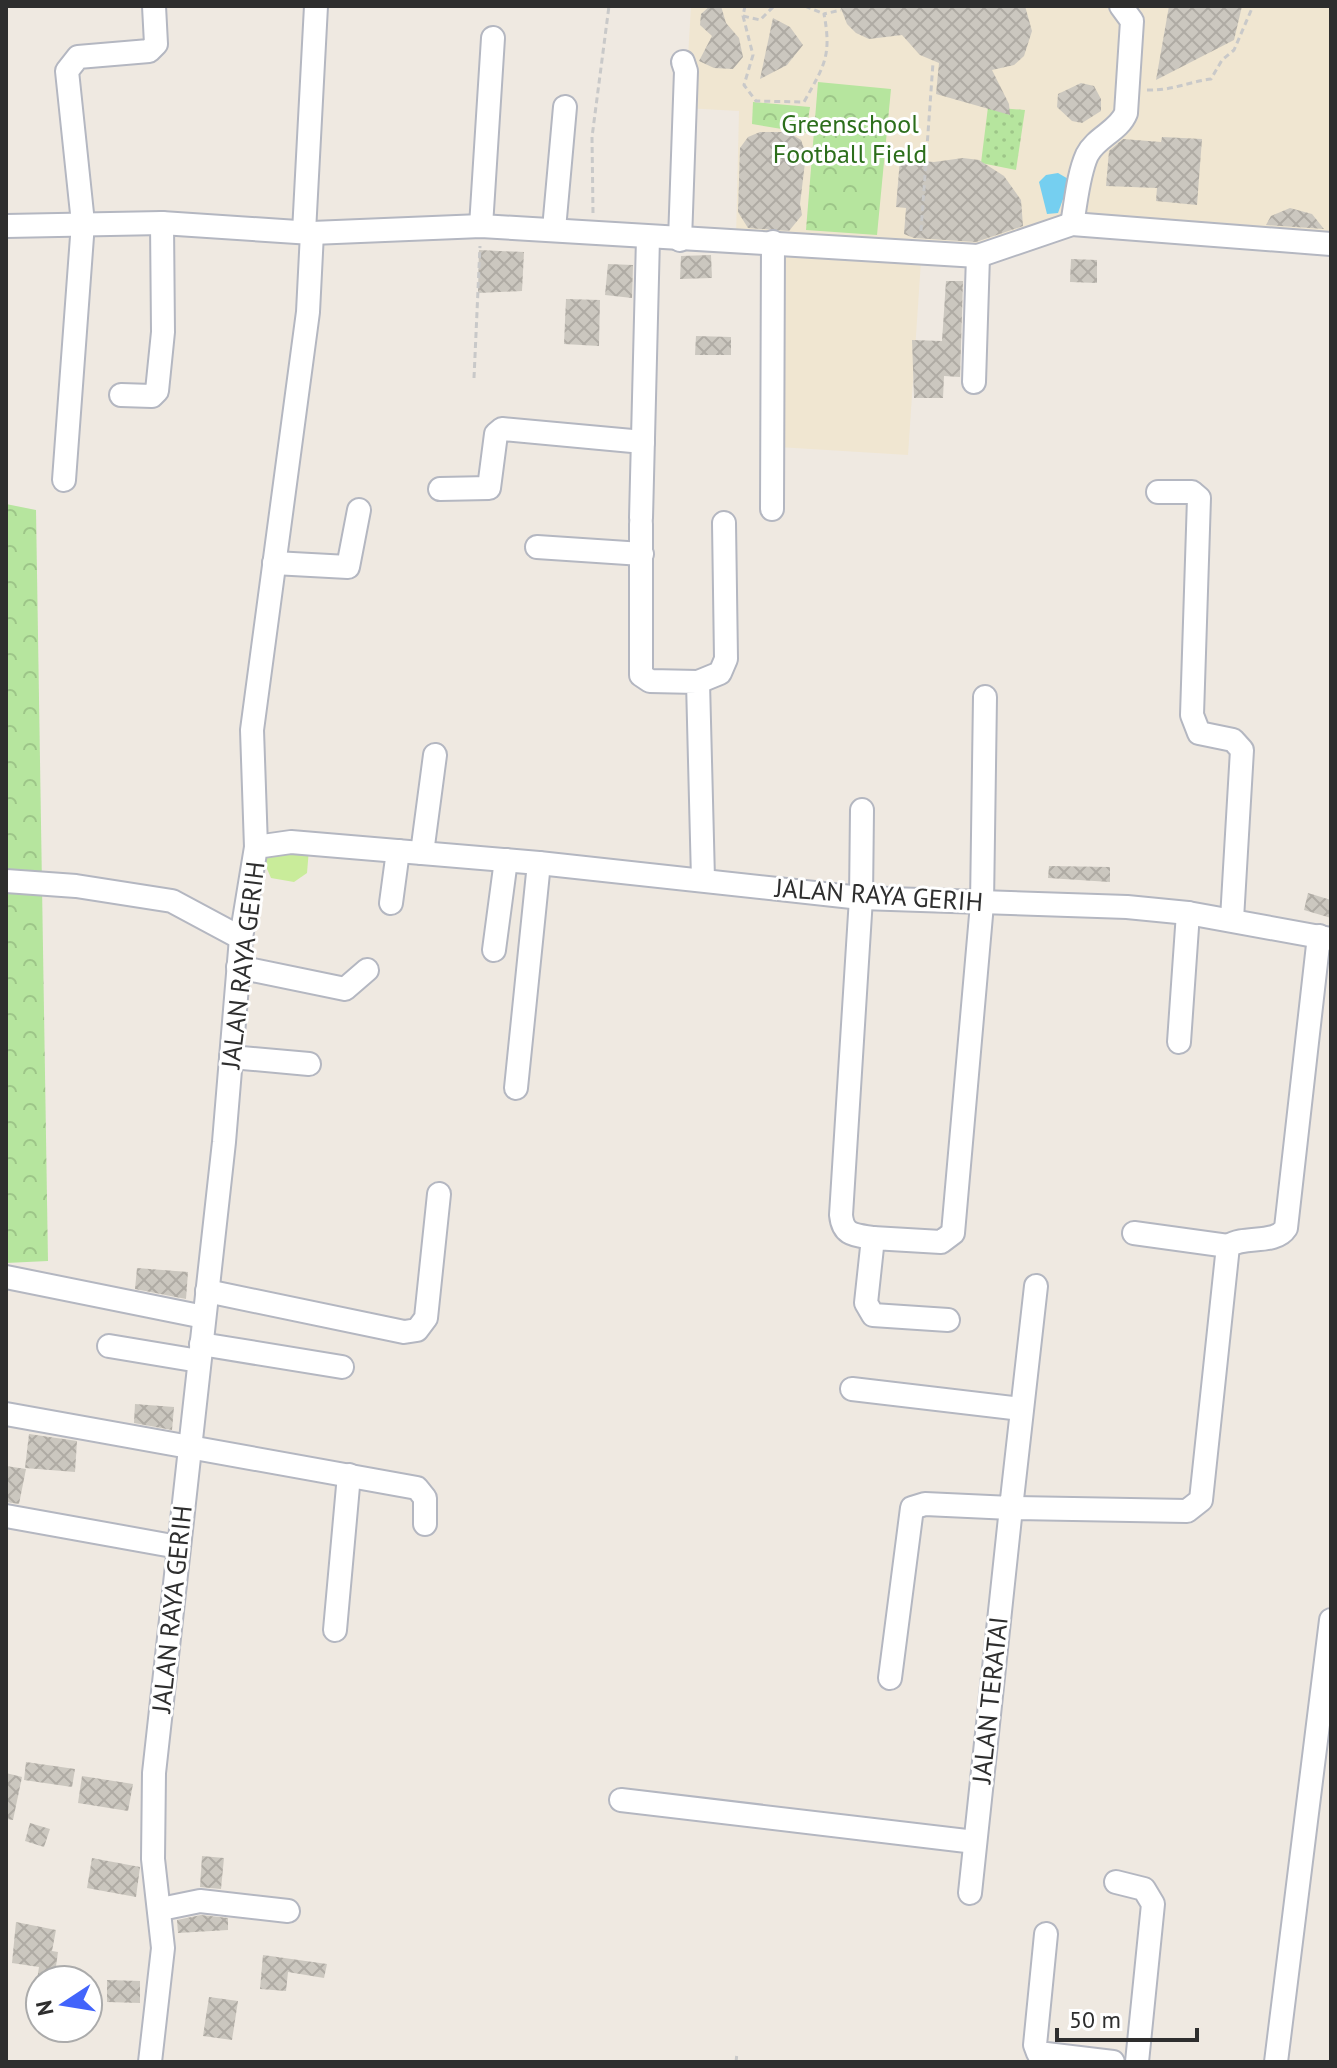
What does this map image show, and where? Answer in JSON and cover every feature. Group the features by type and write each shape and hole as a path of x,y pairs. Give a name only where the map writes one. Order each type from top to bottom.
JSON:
{"street":[{"path":"64,480 83,223 67,71 78,57 149,51 156,44 154,6"},
{"path":"256,847 252,730 308,312 316,6"},
{"path":"1072,224 1086,156 1094,144 1123,121 1132,21 1121,6"},
{"path":"481,226 493,38"},
{"path":"680,240 686,71 683,62"},
{"path":"554,229 565,107"},
{"path":"121,395 152,396 157,391 163,332 162,223"},
{"path":"6,226 162,223 308,233 481,226 978,256 1072,224 1331,244"},
{"path":"648,238 641,521 642,678 698,682 720,673 726,659 724,523"},
{"path":"772,509 773,242"},
{"path":"974,382 978,256"},
{"path":"440,489 489,488 496,434 502,429 643,442"},
{"path":"1158,492 1192,492 1199,498 1192,720 1199,733 1233,740 1242,750 1232,919"},
{"path":"274,563 348,567 359,510"},
{"path":"537,547 642,554"},
{"path":"698,682 703,879"},
{"path":"862,810 861,898 842,1226 848,1233 873,1238 941,1242 953,1233 982,904 985,697"},
{"path":"422,853 435,755"},
{"name":"JALAN RAYA GERIH","path":"150,2062 163,1948 153,1859 153,1798 241,938 256,847 291,842 506,860 861,898 1127,907 1232,919 1325,937"},
{"path":"391,903 398,851"},
{"path":"494,950 506,860"},
{"path":"516,1088 539,863"},
{"path":"6,881 76,886 172,901 241,938"},
{"path":"1179,1042 1188,913"},
{"path":"1134,1233 1228,1246 1237,1241 1278,1236 1286,1228 1325,937"},
{"path":"238,967 345,989 367,970"},
{"path":"231,1057 309,1064"},
{"path":"207,1291 404,1332 417,1330 426,1318 439,1194"},
{"path":"873,1238 868,1310 873,1315 948,1320"},
{"path":"890,1678 912,1508 925,1504 1187,1511 1196,1508 1201,1500 1228,1246"},
{"path":"6,1277 204,1317"},
{"name":"JALAN TERATAI","path":"970,1893 1036,1286"},
{"path":"109,1346 342,1367"},
{"path":"852,1389 1021,1409"},
{"path":"6,1414 417,1488 425,1498 425,1524"},
{"path":"335,1630 349,1475"},
{"path":"6,1516 178,1547"},
{"path":"1276,2062 1331,1620"},
{"path":"621,1800 975,1842"},
{"path":"1116,1882 1144,1889 1153,1904 1137,2062"},
{"path":"161,1909 200,1901 288,1911"},
{"path":"1046,1934 1035,2045 1038,2053 1046,2057 1111,2062"}],"path":[{"path":"592,232 592,137 609,6"},
{"path":"745,6 743,16 753,55 744,85 756,101 804,102 828,59 824,14"},
{"path":"743,16 760,20 774,6"},
{"path":"805,6 824,14 841,10"},
{"path":"1127,89 1169,91 1194,81 1211,79 1222,60 1234,50 1253,6"},
{"path":"918,251 933,63"},
{"path":"474,378 481,226"},
{"path":"736,2062 737,2053"}],"shaded area":[{"path":"691,6 1331,6 1331,252 1073,233 921,261 908,455 760,446 761,240 736,238 739,111 685,108"}],"green space":[{"name":"Greenschool Football Field","path":"818,82 891,89 877,235 806,230"},
{"path":"753,102 810,107 806,133 752,124"},
{"path":"988,107 1025,110 1016,170 981,163"},
{"path":"6,504 36,510 48,1261 6,1263"},
{"path":"309,849 307,873 294,882 271,878 262,857"}],"water":[{"path":"1058,173 1070,180 1058,213 1047,214 1039,182 1046,175"}],"building":[{"path":"710,6 721,6 726,23 739,38 743,57 733,69 714,68 699,61 712,36 700,25 701,14"},
{"path":"840,6 1025,6 1032,31 1024,56 1014,65 992,70 1009,104 1010,115 936,94 939,63 920,55 902,35 869,39 856,33 847,24"},
{"path":"1169,6 1242,6 1234,40 1156,80"},
{"path":"773,18 790,27 803,45 787,65 760,79"},
{"path":"1081,83 1094,86 1101,99 1101,111 1082,123 1072,121 1057,107 1058,94"},
{"path":"760,132 788,132 801,140 806,154 800,204 802,215 789,231 748,228 738,212 740,148 748,137"},
{"path":"1162,137 1202,139 1197,205 1156,201 1157,188 1106,186 1109,151 1123,139 1161,142"},
{"path":"963,158 979,160 1004,176 1021,200 1023,226 976,242 914,238 904,234 906,208 896,207 900,159 934,162"},
{"path":"1290,208 1312,214 1324,229 1266,225 1271,216"},
{"path":"479,250 524,252 522,291 478,293"},
{"path":"711,255 712,278 680,279 681,256"},
{"path":"1071,259 1097,260 1097,283 1070,282"},
{"path":"608,264 633,265 632,298 605,295"},
{"path":"946,281 963,281 960,377 944,376 943,398 914,398 912,340 942,341"},
{"path":"566,299 600,300 599,346 564,344"},
{"path":"696,336 731,337 731,355 695,355"},
{"path":"1049,866 1110,867 1110,882 1048,878"},
{"path":"1308,893 1331,900 1331,918 1304,910"},
{"path":"137,1268 188,1272 186,1299 135,1289"},
{"path":"135,1404 174,1407 172,1430 134,1423"},
{"path":"29,1434 77,1441 75,1472 25,1468"},
{"path":"6,1466 26,1469 19,1504 6,1502"},
{"path":"26,1762 75,1769 72,1787 24,1780"},
{"path":"6,1773 22,1777 13,1820 6,1819"},
{"path":"82,1776 133,1784 128,1811 78,1803"},
{"path":"30,1823 50,1829 44,1847 25,1841"},
{"path":"202,1856 224,1858 221,1889 200,1887"},
{"path":"92,1858 140,1867 136,1897 87,1888"},
{"path":"201,1915 228,1918 228,1930 178,1933 177,1920"},
{"path":"16,1922 56,1930 52,1951 58,1952 56,1964 12,1963"},
{"path":"263,1955 327,1964 324,1978 288,1972 286,1991 260,1989"},
{"path":"107,1980 140,1981 140,2003 107,2002"},
{"path":"209,1997 238,2001 232,2040 203,2036"}]}
